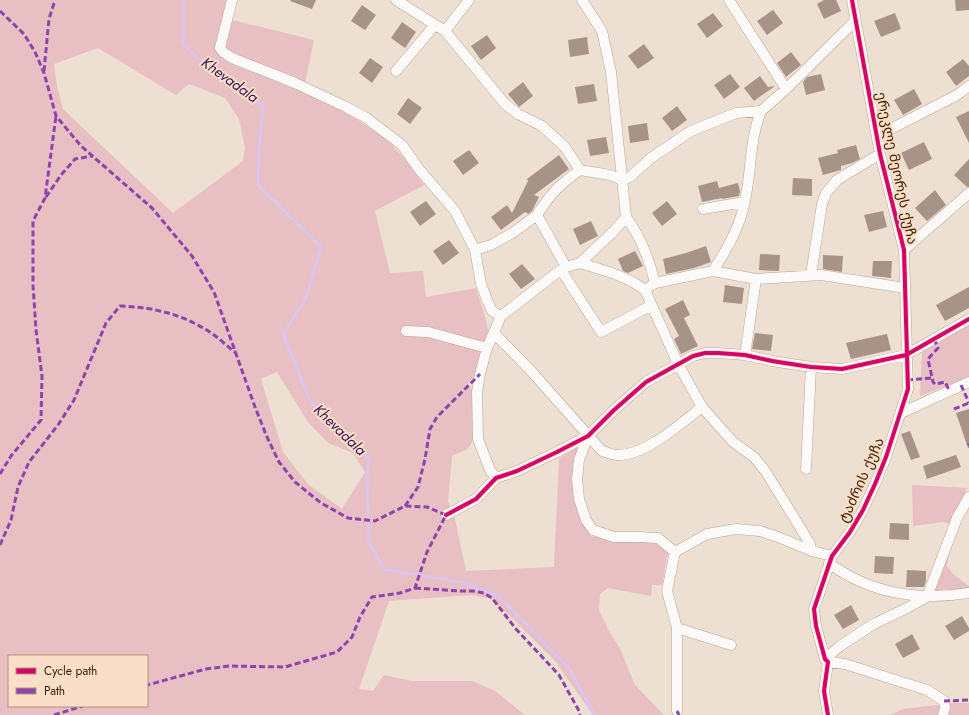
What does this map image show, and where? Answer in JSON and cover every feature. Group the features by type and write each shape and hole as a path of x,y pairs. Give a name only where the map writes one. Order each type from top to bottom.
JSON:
{"street":[{"path":"232,0 220,48 224,53 232,58 295,83 344,106 365,117 402,145 419,169 454,211 475,250 481,284 486,300 492,311 501,316"},
{"path":"396,0 445,31 505,104 518,114 542,126 565,147 580,170"},
{"path":"445,31 469,0"},
{"path":"582,0 602,31 611,72 626,216 643,243 650,260 655,283"},
{"path":"729,0 786,89"},
{"name":"ერეკლე მეორეს ქუჩა","path":"852,0 880,154 904,250 908,389 901,413"},
{"path":"475,250 491,245 514,232 537,216 548,198 562,182 580,170 610,175 623,180 630,177 651,158 691,131 736,113 760,111 786,89 855,20"},
{"path":"396,71 435,25"},
{"path":"877,136 957,96 969,86"},
{"path":"713,271 732,240 742,213 753,139 760,111"},
{"path":"811,275 822,204 826,193 837,180 880,154"},
{"path":"904,250 969,193"},
{"path":"703,209 744,202"},
{"path":"537,216 563,268 601,332 652,305"},
{"path":"496,478 490,470 478,439 477,392 487,348 501,316 563,268 580,263 614,231 626,216"},
{"path":"580,263 627,279 638,284 645,290 678,364 702,407 733,442 754,457 766,472 809,542 812,551"},
{"path":"645,290 655,283 713,271 756,279 821,275 906,288"},
{"path":"745,355 756,279"},
{"path":"446,515 476,499 496,478 537,462 588,436 614,410 646,382 693,356 718,352 745,355 772,362 842,369 906,356 969,319"},
{"path":"406,331 428,332 487,348"},
{"path":"494,333 532,372 588,436 602,450 616,455 630,453 649,447 702,407"},
{"path":"806,469 811,367"},
{"path":"901,413 969,382"},
{"name":"ტაძრის ქუჩა","path":"828,715 824,691 826,661 816,626 814,609 831,559 863,510 886,457 901,413"},
{"path":"588,436 579,460 577,479 579,499 586,520 593,530 614,537 658,538 675,552"},
{"path":"826,661 840,646 872,625 909,608 927,597 957,518 969,497"},
{"path":"677,711 677,628 667,591 675,552 707,534 736,529 760,531 831,559 837,569 876,588 900,594 927,597 969,593"},
{"path":"677,628 731,645"},
{"path":"826,661 845,664 927,690 944,700 945,708 942,715"}],"shaded area":[{"path":"0,0 236,0 232,20 314,40 305,83 387,140 406,160 424,185 375,211 390,273 423,271 426,297 476,288 489,333 477,372 465,387 474,389 474,436 468,448 452,456 448,501 455,519 466,571 554,567 559,459 576,447 579,451 585,525 591,536 655,543 668,552 662,585 652,585 651,596 608,588 600,594 599,610 620,649 635,685 664,715 593,715 555,661 491,599 472,595 389,601 359,689 373,691 384,675 412,681 472,681 495,691 525,715 0,715","holes":["98,48 176,95 189,84 225,98 239,119 245,147 243,161 173,213 63,109 57,86 54,64","277,372 308,422 328,443 353,453 365,472 342,509 308,484 283,452 261,379"]},
{"path":"969,324 969,377 920,396 922,352"},
{"path":"912,485 967,488 951,524 943,522 913,526"},
{"path":"950,545 947,566 953,574 969,586 969,588 932,594"},
{"path":"954,703 969,703 969,715 890,715 903,709"}],"building":[{"path":"316,0 312,9 290,1"},
{"path":"824,0 836,0 841,11 824,19 817,4"},
{"path":"955,0 969,0 969,10 956,11"},
{"path":"362,5 376,15 365,30 351,21"},
{"path":"773,10 783,23 767,35 757,21"},
{"path":"713,13 723,26 707,38 697,24"},
{"path":"895,13 901,29 881,37 874,21"},
{"path":"402,22 416,32 405,48 391,38"},
{"path":"487,35 496,48 481,60 471,46"},
{"path":"587,37 589,54 570,57 568,40"},
{"path":"644,44 654,58 638,69 628,56"},
{"path":"791,52 801,65 786,77 777,63"},
{"path":"370,58 383,67 372,83 359,73"},
{"path":"963,59 969,66 969,76 956,86 946,72"},
{"path":"730,74 740,87 724,99 714,85"},
{"path":"821,74 825,90 806,95 803,82 807,77"},
{"path":"760,76 768,87 775,86 754,101 744,88"},
{"path":"523,82 533,96 519,107 508,94"},
{"path":"594,84 597,101 578,104 575,87"},
{"path":"914,89 922,104 903,115 894,100"},
{"path":"408,98 422,108 410,124 397,114"},
{"path":"677,106 687,120 672,131 662,118"},
{"path":"969,111 969,143 956,117"},
{"path":"647,123 649,140 630,143 628,126"},
{"path":"606,137 609,153 590,156 587,140"},
{"path":"924,142 932,159 909,170 901,153"},
{"path":"856,145 860,159 841,166 841,170 823,175 818,158 838,153 837,150"},
{"path":"469,150 479,163 463,175 453,161"},
{"path":"559,155 569,169 534,195 539,197 532,211 528,214 525,212 501,230 491,217 507,205 512,213 528,181 527,179"},
{"path":"969,159 969,187 967,187 954,175"},
{"path":"793,178 812,179 812,196 792,195"},
{"path":"717,181 719,188 738,183 740,191 739,196 702,202 698,186"},
{"path":"935,190 946,205 927,221 915,208"},
{"path":"426,201 436,214 420,226 410,212"},
{"path":"667,201 677,214 662,226 652,213"},
{"path":"883,211 887,227 869,232 864,215"},
{"path":"591,221 598,236 580,245 573,229"},
{"path":"449,240 459,253 443,265 433,251"},
{"path":"706,246 711,262 694,268 666,274 663,259"},
{"path":"635,251 643,266 628,273 623,271 618,259"},
{"path":"760,254 780,255 779,271 759,270"},
{"path":"823,255 843,256 842,272 823,269"},
{"path":"873,261 892,261 891,278 872,276"},
{"path":"522,264 535,279 521,289 509,274"},
{"path":"725,285 744,288 742,304 723,302"},
{"path":"969,287 969,308 945,321 936,305"},
{"path":"683,300 690,315 684,318 698,346 681,354 674,339 679,336 665,309"},
{"path":"755,333 773,335 771,351 752,349"},
{"path":"887,334 891,350 851,359 846,343"},
{"path":"969,409 969,448 968,448 956,413"},
{"path":"910,431 920,457 911,460 901,434"},
{"path":"956,455 961,467 927,479 923,466"},
{"path":"890,523 909,524 909,540 889,539"},
{"path":"875,556 894,557 893,574 874,573"},
{"path":"907,570 926,571 926,581 924,587 906,587"},
{"path":"851,605 859,620 843,629 834,615"},
{"path":"962,616 969,628 969,631 954,640 945,626"},
{"path":"912,634 920,649 903,658 895,644"}],"waterway":[{"name":"Khevadala","path":"183,0 183,44 211,70 263,105 258,185 321,247 306,298 283,334 310,401 345,437 369,458 367,477 369,542 384,569 465,583 499,597 569,668 594,715"}],"marked path":[{"path":"44,71 49,19 55,0"},
{"path":"0,11 24,34 35,52 44,73 56,116 81,146 152,208 192,256 214,292 267,437 279,462 295,482 321,503 348,518 375,521 405,506 427,507 446,515 427,552 415,588 400,593 372,597 360,617 352,637 337,652 285,667 229,666 206,669 148,685"},
{"path":"0,474 11,456 41,420 42,376 36,330 33,285 33,221 45,198 56,116"},
{"path":"46,197 61,175 75,159 93,156"},
{"path":"0,545 11,520 18,487 29,462 58,425 74,400 106,323 120,306 157,310 181,317 217,337 235,352"},
{"path":"934,339 938,348 928,359 933,382 935,384 945,382 949,390"},
{"path":"405,506 418,487 430,429 437,417 480,374"},
{"path":"907,380 932,378"},
{"path":"961,385 969,403"},
{"path":"954,409 969,403"},
{"path":"415,588 473,591 484,593 492,598 516,629 559,675 580,715"},
{"path":"944,701 969,700"},
{"path":"54,715 80,707"},
{"path":"677,711 679,715"}],"cycle path":[{"path":"828,715 824,691 828,662 825,659 816,626 814,609 832,556 850,532 863,510 875,484 886,457 908,389 904,250 880,154 852,0"},
{"path":"446,515 476,499 496,478 517,471 588,436 614,410 646,382 693,356 705,353 745,355 811,367 842,369 906,355 969,319"}]}
